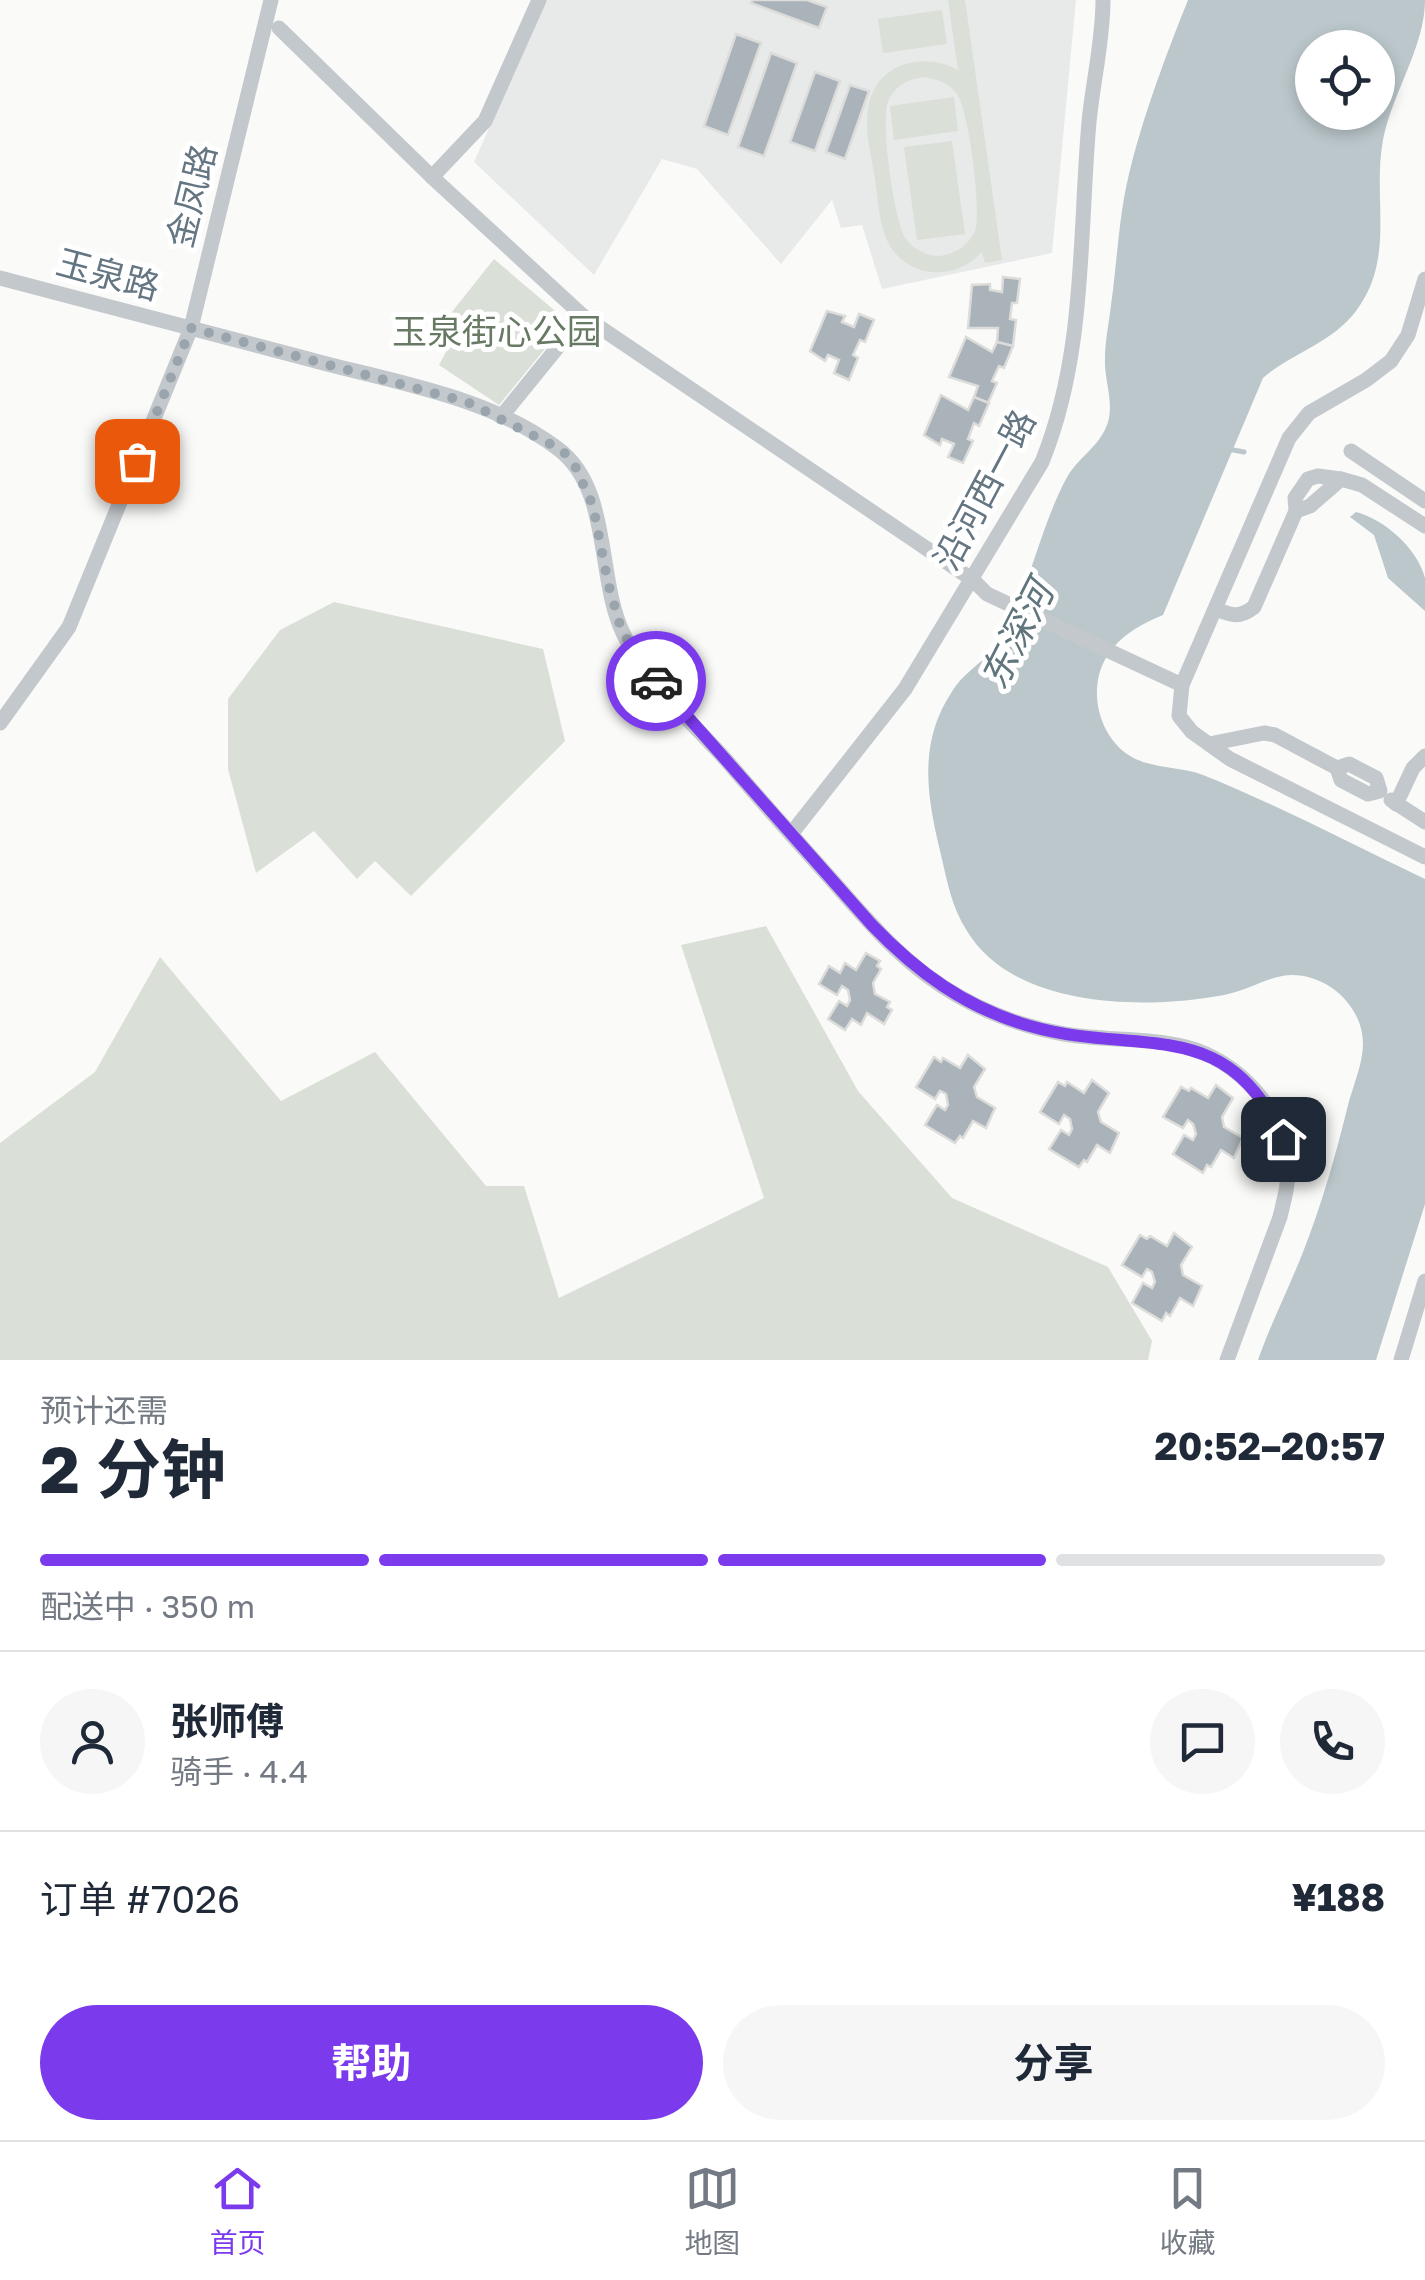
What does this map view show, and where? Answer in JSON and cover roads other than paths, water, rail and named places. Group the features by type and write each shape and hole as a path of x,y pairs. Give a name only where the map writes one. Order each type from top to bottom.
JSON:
{"street":[{"name":"金凤路","path":"0,723 69,627 191,328 271,0"},
{"path":"432,177 485,121 539,0"},
{"name":"沿河西一路","path":"790,834 905,689 1042,462 1064,402 1074,341 1103,0"},
{"path":"279,28 582,316 972,580 987,594 1182,685"},
{"name":"玉泉路","path":"0,278 432,392 500,417 562,450 575,466 593,506 614,609 632,650 901,956 957,996 1028,1026 1062,1034 1189,1048 1240,1074 1257,1094 1283,1139 1288,1164 1286,1192 1226,1360"},
{"path":"1425,280 1408,335 1391,361 1309,413 1289,438 1182,685 1179,716 1192,732 1230,759 1425,857"},
{"path":"500,417 582,316"},
{"path":"1351,451 1425,501"},
{"path":"1216,609 1232,616 1246,614 1254,607 1296,511 1310,506 1341,480 1362,485 1425,526"},
{"path":"1208,744 1264,733 1275,735 1336,768 1341,780 1368,794 1380,791 1425,822"},
{"path":"1396,804 1413,768 1425,756"},
{"path":"1400,1360 1425,1280"}],"water":[{"name":"东深河","path":"1188,0 1425,0 1420,35 1395,100 1395,30 1295,30 1295,130 1385,130 1380,162 1376,270 1368,291 1346,322 1263,378 1163,615 1118,642 1105,660 1097,687 1106,729 1113,741 1132,757 1193,772 1231,787 1425,879 1425,1204 1376,1360 1258,1360 1316,1216 1360,1067 1361,1030 1350,1005 1330,987 1305,976 1275,978 1224,995 1192,1000 1120,1002 1048,989 1016,976 988,957 962,922 948,884 932,812 930,750 942,710 959,682 1002,639 1066,479 1100,438 1108,422 1106,346 1124,198 1160,72"},
{"path":"1356,512 1388,528 1415,556 1425,578 1425,611 1388,578 1374,535 1350,517"}],"waterway":[{"path":"1228,449 1244,452"}],"park label":[{"name":"玉泉街心公园","path":"497,332"}]}
